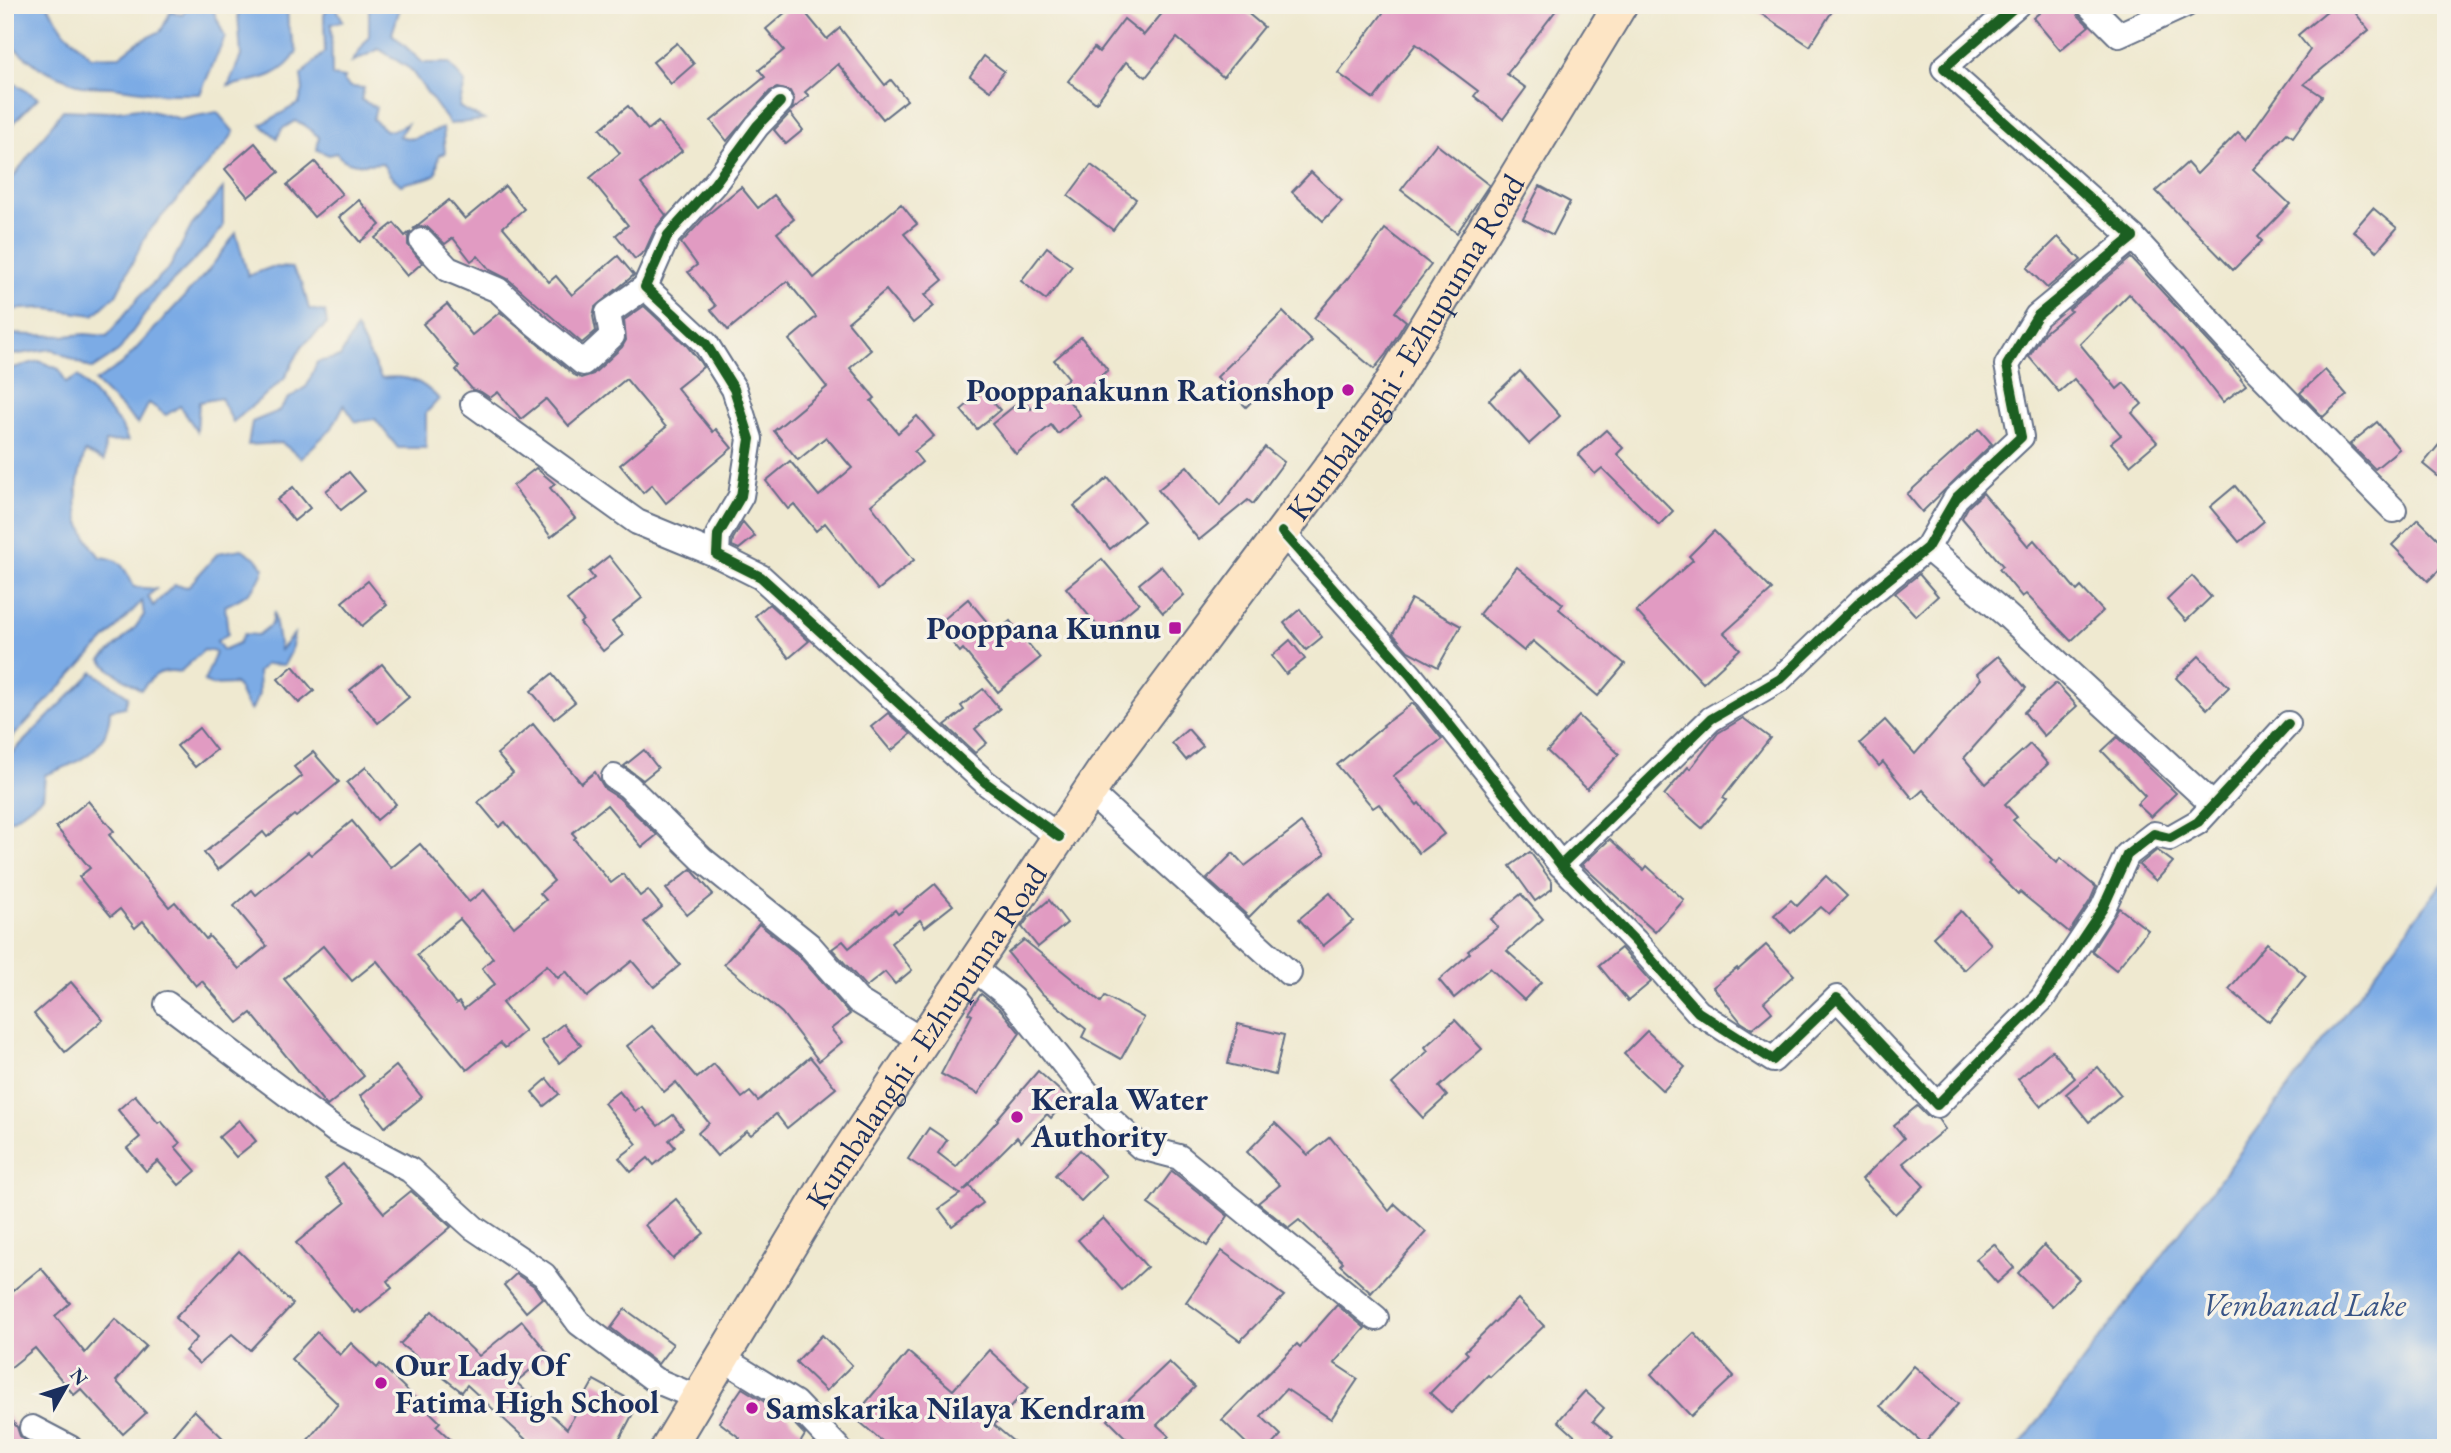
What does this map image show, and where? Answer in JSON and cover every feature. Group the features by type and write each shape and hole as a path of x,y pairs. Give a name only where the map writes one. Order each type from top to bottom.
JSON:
{"main road":[{"name":"Kumbalanghi - Ezhupunna Road","path":"667,1448 828,1182 1089,792 1381,400 1620,5"}],"street":[{"path":"2017,5 1944,68 2133,237 2232,345 2394,510"},
{"path":"2089,5 2119,35 2185,5"},
{"path":"422,241 448,269 498,289 583,363 612,335 608,313 645,287 668,235 715,183 757,125 780,102"},
{"path":"1561,864 1711,719 1780,679 1861,601 1927,548 1956,498 2021,438 2007,365 2037,316 2133,237"},
{"path":"645,287 706,344 734,389 750,439 741,496 718,535 717,555"},
{"path":"473,404 637,523 717,555 761,578 986,783 1059,837"},
{"path":"1282,532 1410,675 1561,864 1698,1012 1773,1060 1837,998 1937,1105 2042,999 2103,908 2127,855 2154,834 2170,838 2197,822 2288,724"},
{"path":"1927,548 2004,613 2213,805"},
{"path":"614,778 628,786 702,859 809,945 858,1001 923,1041"},
{"path":"1089,792 1289,973"},
{"path":"972,967 1012,999 1103,1113 1140,1147 1179,1157 1376,1318"},
{"path":"167,1004 336,1131 410,1170 474,1227 544,1275 579,1323 655,1380 698,1398"},
{"path":"722,1358 795,1404 838,1448"},
{"path":"32,1428 70,1448"}],"water":[{"path":"5,5 47,5 65,32 91,57 120,56 138,42 161,31 171,11 182,15 190,5 211,5 225,37 200,94 163,94 81,86 40,68 5,41"},
{"path":"235,5 287,5 288,26 297,52 291,61 276,73 228,86 241,56"},
{"path":"329,5 340,5 337,9 343,21 331,24 332,76 345,78 343,80 350,87 364,88 361,100 376,107 373,119 385,130 392,131 407,124 399,136 411,139 443,128 445,153 439,155 436,174 401,185 382,163 351,163 336,153 329,155 317,150 319,137 303,124 295,121 282,129 277,138 261,125 299,103 303,90 301,75 325,52 324,15"},
{"path":"369,5 401,5 392,34 423,63 449,63 465,83 459,107 484,120 450,124 410,69 379,49 352,62 369,36"},
{"path":"5,78 38,98 5,131"},
{"path":"139,108 181,119 217,112 234,132 148,232 116,295 94,315 41,308 5,310 5,188 63,110 108,112"},
{"path":"223,188 223,227 209,245 158,296 118,352 92,369 52,349 5,356 5,334 107,336 139,297 170,267 192,225"},
{"path":"236,233 248,276 272,267 292,268 302,283 309,309 325,312 327,324 302,346 284,379 233,422 221,398 199,402 197,431 180,406 166,415 149,403 138,424 95,382 123,363 208,271"},
{"path":"356,328 381,378 399,377 413,380 439,399 426,413 426,448 398,448 375,419 356,422 344,405 332,428 301,458 282,443 248,445 252,422 279,411 288,399 307,386 317,362 340,357"},
{"path":"39,361 59,369 66,383 78,376 121,425 128,441 105,442 104,461 85,452 76,495 79,519 90,544 100,557 118,562 134,587 156,589 148,596 153,606 174,585 188,587 218,553 242,549 257,559 264,568 250,592 225,606 228,634 217,641 223,650 239,643 244,634 258,635 272,624 274,612 280,650 294,634 291,652 284,665 266,664 258,672 259,694 251,711 236,684 211,685 204,682 216,652 204,650 180,672 158,674 141,690 112,671 101,660 134,629 144,615 142,601 5,745 5,370"},
{"path":"93,672 128,696 125,707 110,710 104,736 90,753 45,775 43,797 13,819 5,821 5,760"},
{"name":"Vembanad Lake","path":"2446,878 2446,1448 2018,1448"}],"building":[{"path":"794,5 799,5 827,39 840,28 885,85 891,80 907,100 883,119 838,64 805,92 809,96 792,110 794,99 790,91 777,88 770,91 727,141 711,121 765,77 759,70 784,50 766,29"},
{"path":"1169,5 1238,5 1264,27 1223,77 1177,38 1146,77 1126,62 1096,103 1068,81 1094,48 1099,52 1124,19 1144,35"},
{"path":"1389,5 1560,5 1507,74 1526,88 1503,119 1474,96 1478,91 1416,44 1374,99 1338,73"},
{"path":"1748,5 1836,5 1810,46"},
{"path":"2049,5 2075,5 2078,15 2089,26 2060,50 2033,18"},
{"path":"2334,5 2349,5 2369,30 2304,84 2322,96 2293,137 2287,133 2253,169 2290,204 2258,237 2262,241 2233,270 2156,191 2187,163 2197,174 2238,132 2246,140 2310,50 2298,35"},
{"path":"677,43 694,64 671,84 653,62"},
{"path":"984,56 1004,71 990,91 970,76"},
{"path":"628,106 648,130 658,122 682,151 641,184 666,215 655,229 645,251 635,259 616,235 628,225 590,178 620,153 600,129"},
{"path":"790,113 803,130 786,144 774,130"},
{"path":"255,143 279,172 248,197 225,169"},
{"path":"1436,144 1489,185 1457,233 1401,190"},
{"path":"315,162 342,194 314,217 287,185"},
{"path":"1091,165 1136,199 1113,230 1068,196"},
{"path":"1311,172 1342,201 1323,221 1292,192"},
{"path":"505,186 524,209 503,227 549,282 556,276 572,295 618,256 634,275 595,307 593,316 596,331 582,343 508,279 490,270 478,256 471,261 453,238 445,244 427,227 419,226 413,229 449,200 465,219"},
{"path":"1540,186 1570,202 1553,235 1523,219"},
{"path":"741,187 758,208 774,195 794,219 777,233 814,278 901,204 917,224 904,234 943,280 925,295 934,306 913,323 886,290 848,322 871,350 850,368 875,398 871,401 898,433 917,416 934,436 914,452 922,462 871,505 914,560 878,590 825,523 816,531 794,504 788,509 766,481 790,461 819,496 852,468 826,437 798,460 774,431 827,387 789,340 816,317 787,281 728,330 711,310 716,306 688,272 697,265 681,243 706,216"},
{"path":"359,200 380,225 360,242 339,217"},
{"path":"2373,208 2397,228 2377,251 2353,231"},
{"path":"394,223 405,236 411,231 408,245 422,263 407,276 375,238"},
{"path":"1385,229 1431,265 1395,312 1406,321 1374,369 1314,318 1364,259"},
{"path":"2058,237 2081,260 2047,288 2027,268"},
{"path":"1047,247 1072,266 1046,300 1021,281"},
{"path":"2131,258 2246,385 2223,402 2182,349 2129,294 2080,344 2117,389 2124,383 2142,404 2132,413 2157,442 2130,465 2111,443 2121,435 2074,379 2059,392 2029,357 2044,333"},
{"path":"447,304 472,335 500,312 581,378 593,374 622,347 626,340 624,320 644,306 687,346 700,362 703,367 677,388 713,432 716,429 732,448 666,503 652,485 643,493 620,465 666,427 626,379 569,426 546,399 521,419 498,392 490,398 472,389 456,370 459,367 423,324"},
{"path":"1283,312 1312,341 1246,407 1217,377"},
{"path":"1081,337 1108,370 1069,401 1080,415 1058,434 1051,425 1016,454 992,424 1023,399 1031,409 1069,378 1054,360"},
{"path":"2325,370 2347,395 2323,417 2300,393"},
{"path":"1520,371 1560,416 1529,444 1489,400"},
{"path":"983,391 1000,410 977,429 961,410"},
{"path":"2377,422 2399,449 2375,469 2350,444"},
{"path":"1979,429 1992,444 1922,512 1907,494"},
{"path":"1606,430 1623,448 1617,454 1673,511 1659,525 1602,468 1595,474 1578,455"},
{"path":"2446,436 2446,483 2423,464"},
{"path":"1265,447 1284,462 1253,504 1248,500 1199,540 1158,490 1187,466 1220,506"},
{"path":"536,468 555,484 550,488 575,518 551,537 513,486"},
{"path":"349,472 365,491 341,510 326,491"},
{"path":"1108,478 1144,521 1110,549 1074,506"},
{"path":"2235,486 2264,521 2239,542 2210,507"},
{"path":"293,487 310,508 294,521 277,500"},
{"path":"1983,493 2028,546 2034,540 2077,591 2081,587 2103,611 2071,641 2026,594 2022,597 1999,569 2003,566 1962,518 1968,507"},
{"path":"2418,519 2446,547 2446,563 2428,581 2392,545"},
{"path":"743,522 755,536 739,549 732,546 733,539"},
{"path":"1714,531 1772,590 1724,633 1740,649 1703,683 1636,611 1693,560 1689,556"},
{"path":"609,556 642,598 612,622 623,635 603,651 580,623 583,620 567,600 594,578 589,572"},
{"path":"1102,559 1139,603 1103,633 1066,588"},
{"path":"1161,566 1184,595 1163,613 1139,584"},
{"path":"1517,567 1563,604 1559,609 1625,664 1598,696 1533,641 1524,651 1479,614"},
{"path":"1919,574 1938,596 1916,616 1895,593"},
{"path":"2192,576 2211,597 2186,621 2167,600"},
{"path":"368,581 387,605 362,626 342,602"},
{"path":"968,599 996,633 1010,621 1040,658 998,692 963,649 960,652 937,625"},
{"path":"1411,599 1461,626 1438,667 1408,651 1393,634"},
{"path":"769,604 809,641 789,658 755,616"},
{"path":"1300,609 1322,637 1306,650 1284,623"},
{"path":"1290,640 1305,659 1286,674 1272,656"},
{"path":"1998,656 2026,688 1964,758 1986,784 2030,744 2048,764 2005,804 2017,817 2013,820 2057,863 2060,858 2096,887 2069,932 2020,892 2018,894 1923,790 1913,799 1883,762 1879,766 1860,743 1885,720 1915,754 1981,679 1977,674"},
{"path":"2199,656 2229,687 2207,709 2176,678"},
{"path":"382,664 409,697 378,723 350,690"},
{"path":"293,666 314,691 299,703 278,679"},
{"path":"552,674 575,702 554,719 531,691"},
{"path":"2056,683 2077,706 2044,736 2024,712"},
{"path":"983,689 1000,709 975,729 987,743 975,753 945,725 964,710 961,706"},
{"path":"1413,703 1442,739 1393,776 1444,834 1419,853 1379,804 1373,808 1337,765"},
{"path":"888,713 911,734 891,751 871,727"},
{"path":"1579,716 1619,754 1587,789 1547,751"},
{"path":"1743,718 1770,738 1723,798 1726,800 1702,828 1664,795 1688,767 1690,769 1718,733"},
{"path":"533,724 581,783 595,772 605,789 619,798 657,835 642,847 607,805 572,833 576,837 574,839 611,883 623,874 640,896 648,890 662,907 644,922 680,965 654,987 632,961 587,997 566,971 558,978 547,965 502,1003 525,1031 505,1048 500,1043 467,1070 377,961 352,981 323,946 284,979 364,1076 327,1106 251,1013 238,1023 202,981 196,986 143,921 135,928 120,909 111,916 79,877 90,868 56,827 88,801 114,831 109,835 169,907 175,902 206,939 209,936 239,969 267,946 234,906 252,890 256,895 308,852 311,855 352,821 391,868 420,844 469,902 484,890 514,927 546,900 540,893 554,881 505,822 499,827 478,802 513,773 497,754","holes":["460,919 493,958 482,968 495,984 464,1009 459,1002 456,1004 417,955"]},
{"path":"199,728 216,750 195,767 177,746"},
{"path":"1188,729 1203,746 1186,760 1172,743"},
{"path":"2117,737 2176,793 2151,817 2137,804 2145,796 2102,751"},
{"path":"644,750 658,768 643,780 624,766"},
{"path":"313,752 339,782 267,837 263,832 218,870 204,853 302,776 294,767"},
{"path":"366,767 396,804 377,820 347,783"},
{"path":"1301,823 1325,854 1275,891 1249,917 1207,879 1233,853 1245,866"},
{"path":"1610,839 1644,870 1647,866 1684,900 1655,932 1582,865"},
{"path":"2157,850 2173,862 2156,881 2139,865"},
{"path":"1530,852 1552,882 1552,889 1535,901 1510,866"},
{"path":"691,869 713,894 687,915 666,889"},
{"path":"1826,876 1847,896 1829,914 1821,907 1791,933 1774,915 1791,900 1797,906"},
{"path":"935,884 953,905 925,927 920,920 891,943 912,970 895,984 885,972 866,987 832,949 843,941 849,948 895,910 898,914"},
{"path":"1330,893 1353,921 1323,946 1299,919"},
{"path":"1521,894 1543,919 1507,951 1541,982 1524,1000 1490,968 1454,998 1439,980 1470,953 1468,951 1498,927 1491,919"},
{"path":"1049,900 1067,923 1038,947 1022,927 1029,917"},
{"path":"2119,908 2148,930 2116,970 2092,951"},
{"path":"1961,911 1991,944 1964,970 1933,937"},
{"path":"759,924 799,956 850,1014 831,1029 842,1042 819,1061 782,1013 724,964"},
{"path":"1024,940 1101,1002 1105,996 1144,1018 1121,1059 1082,1037 1086,1029 1040,992 1008,953"},
{"path":"2267,943 2306,976 2269,1022 2229,989"},
{"path":"1766,945 1794,975 1764,1002 1772,1012 1752,1029 1741,1022 1713,987 1737,968 1738,970"},
{"path":"1621,948 1651,982 1628,1001 1599,966"},
{"path":"71,982 103,1020 65,1052 34,1014"},
{"path":"981,994 1001,1010 1020,1033 978,1094 941,1074 972,1015 968,1013"},
{"path":"1455,1020 1482,1049 1439,1087 1447,1096 1423,1118 1392,1084 1428,1051 1425,1047"},
{"path":"563,1024 581,1045 559,1063 541,1041"},
{"path":"1238,1024 1284,1035 1275,1075 1228,1064"},
{"path":"652,1026 697,1078 714,1064 742,1098 750,1092 758,1101 810,1057 836,1088 787,1128 776,1114 751,1135 747,1131 717,1156 698,1133 709,1123 676,1082 664,1092 627,1046"},
{"path":"1647,1031 1685,1067 1663,1091 1624,1054"},
{"path":"2052,1050 2075,1078 2041,1107 2018,1079"},
{"path":"396,1066 422,1097 385,1127 360,1096"},
{"path":"2098,1067 2121,1095 2089,1122 2066,1094"},
{"path":"1038,1071 1068,1098 1051,1118 1047,1114 1021,1142 1017,1137 963,1191 970,1186 983,1203 952,1226 939,1209 960,1194 908,1159 929,1128 947,1140 938,1153 956,1167"},
{"path":"547,1079 559,1094 544,1106 532,1092"},
{"path":"619,1091 636,1112 642,1107 658,1126 673,1115 683,1128 669,1140 675,1147 654,1165 648,1158 631,1172 619,1158 637,1144 604,1103"},
{"path":"135,1095 158,1123 161,1121 180,1143 175,1147 196,1171 179,1185 158,1161 146,1171 127,1148 140,1137 118,1110"},
{"path":"1917,1106 1927,1116 1938,1119 1945,1129 1903,1163 1924,1186 1895,1214 1862,1179 1904,1138 1894,1125"},
{"path":"239,1120 256,1141 236,1157 219,1137"},
{"path":"1275,1123 1308,1155 1330,1137 1389,1211 1395,1204 1426,1232 1371,1293 1340,1265 1343,1262 1299,1220 1289,1228 1258,1203 1280,1185 1247,1152"},
{"path":"1080,1150 1106,1176 1081,1201 1055,1175"},
{"path":"343,1164 384,1213 411,1191 451,1227 387,1281 392,1288 361,1313 357,1310 354,1313 296,1243 345,1203 325,1179"},
{"path":"1172,1171 1228,1216 1207,1246 1148,1204"},
{"path":"676,1199 704,1233 673,1259 645,1225"},
{"path":"1103,1218 1147,1267 1122,1290 1078,1240"},
{"path":"1994,1244 2014,1268 1997,1283 1976,1259"},
{"path":"2044,1245 2079,1279 2052,1306 2018,1273"},
{"path":"239,1251 293,1304 250,1350 232,1334 199,1364 185,1351 197,1338 175,1318"},
{"path":"1222,1251 1284,1296 1240,1341 1186,1302"},
{"path":"41,1268 70,1303 55,1316 85,1353 115,1319 146,1346 116,1381 146,1413 123,1434 81,1389 74,1395 35,1348 5,1372 5,1297"},
{"path":"516,1274 534,1286 542,1298 526,1312 504,1285"},
{"path":"1518,1299 1544,1326 1490,1377 1488,1375 1451,1413 1430,1393 1468,1354 1465,1351"},
{"path":"1337,1305 1365,1328 1334,1363 1358,1379 1331,1419 1286,1389 1261,1416 1281,1435 1269,1448 1251,1448 1222,1420 1297,1344 1300,1347"},
{"path":"625,1309 673,1344 658,1364 611,1328"},
{"path":"432,1311 479,1356 522,1321 549,1354 516,1382 567,1429 594,1380 638,1404 615,1448 535,1448 467,1385 462,1392 400,1344"},
{"path":"317,1332 340,1355 351,1343 377,1368 380,1364 440,1422 436,1426 460,1448 301,1448 338,1404 291,1359"},
{"path":"1694,1333 1734,1376 1691,1416 1651,1374"},
{"path":"822,1335 852,1365 826,1391 796,1362"},
{"path":"989,1350 1029,1387 994,1425 1021,1448 890,1448 854,1417 908,1352 953,1390"},
{"path":"1169,1362 1195,1387 1157,1425 1169,1436 1157,1448 1136,1448 1108,1420"},
{"path":"1914,1366 1958,1404 1924,1444 1880,1406"},
{"name":"Samskarika Nilaya Kendram","path":"742,1388 786,1415 805,1435 797,1448 734,1448 740,1438 719,1422"},
{"path":"1585,1391 1604,1408 1593,1421 1613,1437 1604,1448 1588,1448 1558,1421"},
{"path":"194,1410 233,1448 162,1448"},
{"path":"5,1413 17,1427 20,1436 34,1448 5,1448"}],"cycle path":[{"path":"1282,532 1410,675 1561,865 1711,719 1780,679 1861,601 1927,548 1956,498 2021,437 2007,365 2037,316 2133,237 1944,68 2017,5"},
{"path":"780,102 757,126 715,183 668,235 645,287 706,344 734,389 750,439 741,496 718,535 717,555 761,577 986,783 1059,837"},
{"path":"1561,865 1635,941 1698,1012 1773,1060 1837,998 1937,1105 2042,999 2103,908 2127,855 2154,834 2170,838 2198,822 2288,724"}],"place":[{"name":"Pooppanakunn Rationshop","path":"1348,390"},
{"name":"Pooppana Kunnu","path":"1175,628"},
{"name":"Kerala Water Authority","path":"1017,1117"},
{"name":"Our Lady Of Fatima High School","path":"381,1383"},
{"name":"Samskarika Nilaya Kendram","path":"752,1408"}]}
